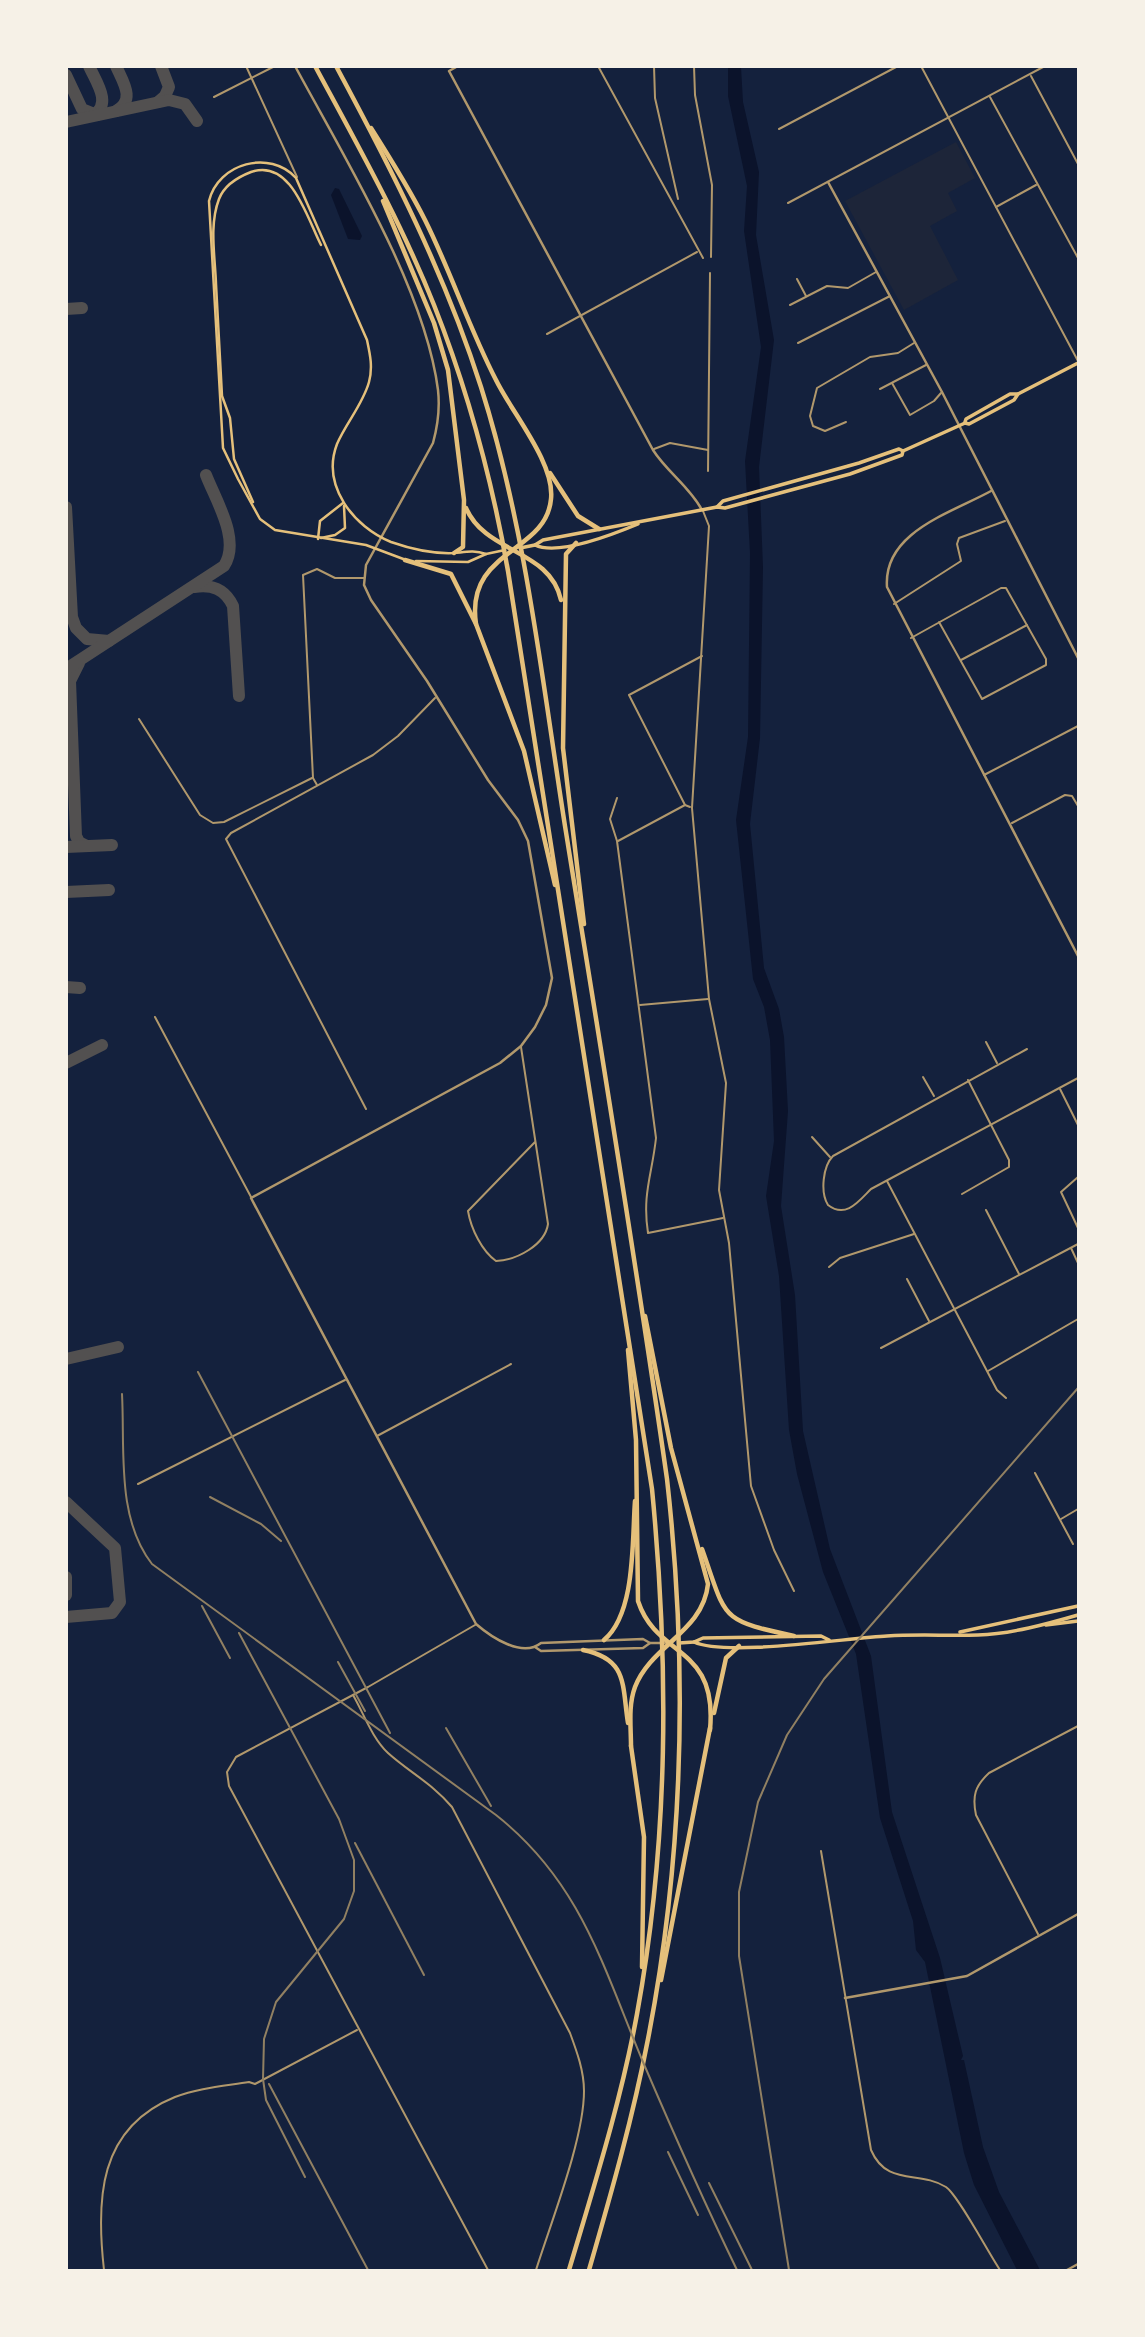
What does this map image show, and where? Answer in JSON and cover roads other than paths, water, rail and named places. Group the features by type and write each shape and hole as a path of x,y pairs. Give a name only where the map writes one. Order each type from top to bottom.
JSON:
{"highway":[{"path":"315,66 413,255 444,331 482,448 508,571 652,1489 665,1678 661,1827 637,2015 569,2270"},
{"path":"336,66 436,267 470,354 492,424 524,570 667,1479 680,1652 679,1791 665,1932 652,2019"},
{"path":"354,101 425,221 496,381 573,510 600,529"},
{"path":"365,158 422,291 442,348 452,394 464,500 463,547 454,553"},
{"path":"476,624 476,592 492,568 534,533 546,518 552,498 549,477 541,459"},
{"path":"464,500 476,525 490,538 536,562 552,577 563,608"},
{"path":"576,543 566,554 563,608 563,748 579,868 586,957"},
{"path":"405,560 451,574 476,624 524,751 562,917"},
{"path":"630,1235 671,1448 719,1602 725,1612 746,1626 794,1636"},
{"path":"621,1290 634,1409 636,1593 643,1614 702,1675 710,1694 710,1730"},
{"path":"604,1640 617,1626 628,1588 636,1479"},
{"path":"631,1746 631,1704 642,1674 703,1607 708,1584 691,1516"},
{"path":"589,2270 639,2082 676,1914 726,1658 739,1646"},
{"path":"583,1650 607,1657 618,1668 644,1837 642,1989"}],"main road":[{"path":"327,254 299,182 280,164 260,160 219,180 211,193 208,208 222,448 256,511 275,530 377,549 405,560 468,562 485,554 535,545 543,540 747,502 860,471 902,455 904,451 965,423 966,419 1010,394 1018,394 1079,362"},
{"path":"256,511 234,459 230,418 222,396 213,229 222,192 241,176 255,171 278,173 293,190 327,254 367,340 371,367 368,384 337,446 334,474 343,503 345,528 335,535 318,539"},
{"path":"717,507 723,501 746,494 899,449 904,451"},
{"path":"343,503 366,528 409,548 454,553 474,550 485,554"},
{"path":"318,539 320,521 343,503"},
{"path":"535,545 545,550 608,536 643,522"},
{"path":"958,1633 1079,1606"},
{"path":"1037,1626 1079,1615"},
{"path":"694,1642 704,1647 821,1643 829,1640 958,1633 978,1635 1079,1621"},
{"path":"672,1643 694,1642 703,1638 794,1636 821,1636 829,1640"}],"street":[{"path":"246,66 299,182"},
{"path":"214,97 275,66"},
{"path":"251,1198 500,1063 521,1046 541,1017 552,978 531,857 519,820 488,780 437,696 371,600 364,578 366,565 433,443 438,424 438,389 415,307 383,232 295,66"},
{"path":"446,66 653,450 661,462 689,488 709,526 692,808 709,999 726,1083 719,1190 729,1243 751,1486 774,1550 794,1591"},
{"path":"449,71 458,66"},
{"path":"598,66 703,258"},
{"path":"654,66 655,98 678,199"},
{"path":"694,66 695,95 712,185 711,257"},
{"path":"779,129 898,66"},
{"path":"921,66 1079,362"},
{"path":"788,203 1045,66"},
{"path":"1030,75 1079,164"},
{"path":"990,96 1078,258"},
{"path":"828,182 942,392 957,426 1079,658"},
{"path":"996,206 1037,185"},
{"path":"547,334 699,251"},
{"path":"790,305 827,286 848,288 877,272"},
{"path":"708,471 710,274"},
{"path":"797,279 807,297"},
{"path":"798,343 890,296"},
{"path":"846,422 825,431 813,426 810,416 817,388 870,357 898,353 915,342"},
{"path":"880,389 927,365"},
{"path":"892,383 910,415 934,401 942,392"},
{"path":"653,450 670,443 708,450"},
{"path":"991,491 912,533 898,545 886,573 887,587 911,638 1079,956"},
{"path":"894,604 961,561 957,544 959,538 1006,521"},
{"path":"318,786 313,778 304,572 317,569 342,579 364,578"},
{"path":"911,638 939,622 1006,588 1046,659 1046,665 982,699 939,622"},
{"path":"960,661 1028,625"},
{"path":"692,808 685,805 629,695 703,656"},
{"path":"366,1109 228,848 226,839 231,833 318,786 391,742 437,696"},
{"path":"139,719 200,816 213,823 224,822 301,781 313,778"},
{"path":"984,775 1079,726"},
{"path":"1010,824 1066,795 1072,796 1079,806"},
{"path":"617,798 610,819 617,841 656,1138 645,1195 649,1233 724,1217"},
{"path":"617,841 685,805"},
{"path":"638,1005 709,999"},
{"path":"155,1017 476,1624 509,1644 535,1647 541,1651 643,1648 650,1643"},
{"path":"986,1042 998,1064"},
{"path":"521,1046 536,1142 548,1224 546,1235 539,1243 507,1261 496,1261 487,1255 469,1221 468,1211 536,1142"},
{"path":"1027,1049 934,1097 908,1116 831,1157 826,1165 823,1193 831,1208 840,1210 855,1206 871,1189 1079,1078"},
{"path":"923,1077 934,1097"},
{"path":"962,1194 1009,1167 1009,1160 968,1080"},
{"path":"1059,1088 1079,1125"},
{"path":"812,1137 831,1157"},
{"path":"1079,1177 1061,1192 1079,1228"},
{"path":"887,1180 997,1390 1006,1398"},
{"path":"986,1210 1020,1275"},
{"path":"830,1267 840,1258 915,1234"},
{"path":"881,1348 1079,1244"},
{"path":"1071,1248 1079,1263"},
{"path":"907,1279 929,1322"},
{"path":"987,1371 1079,1320"},
{"path":"376,1437 511,1364"},
{"path":"138,1484 346,1379"},
{"path":"1035,1473 1073,1544"},
{"path":"1061,1519 1079,1509"},
{"path":"476,1624 354,1695 236,1757 227,1772 229,1786 488,2270"},
{"path":"535,1647 541,1643 604,1640 643,1639 650,1643 672,1643"},
{"path":"354,1695 377,1741 387,1752 435,1787 453,1809 570,2033 580,2060 584,2092 578,2131 536,2270"},
{"path":"1038,1934 976,1815 973,1799 975,1790 989,1773 1079,1726"},
{"path":"821,1850 873,2156 881,2167 896,2176 932,2181 950,2190 1000,2270"},
{"path":"845,1998 967,1976 1038,1934 1079,1914"},
{"path":"104,2270 100,2224 105,2172 113,2154 137,2121 163,2103 190,2092 248,2082 255,2084 358,2030"},
{"path":"1067,2270 1079,2264"}],"railway":[{"path":"198,1372 390,1733"},
{"path":"789,2270 739,1956 739,1892 758,1802 787,1735 824,1679 1078,1388"},
{"path":"122,1394 127,1504 140,1546 152,1564 496,1815 525,1841 549,1868 586,1928 601,1960 643,2062 737,2270"},
{"path":"210,1497 261,1524 281,1541"},
{"path":"202,1606 230,1658"},
{"path":"239,1633 339,1819 354,1860 354,1891 344,1919 276,2002 264,2039 263,2079 266,2100 305,2177"},
{"path":"338,1662 365,1711"},
{"path":"446,1728 491,1806"},
{"path":"355,1843 424,1975"},
{"path":"269,2084 368,2270"},
{"path":"668,2152 698,2215"},
{"path":"709,2183 752,2270"}]}
